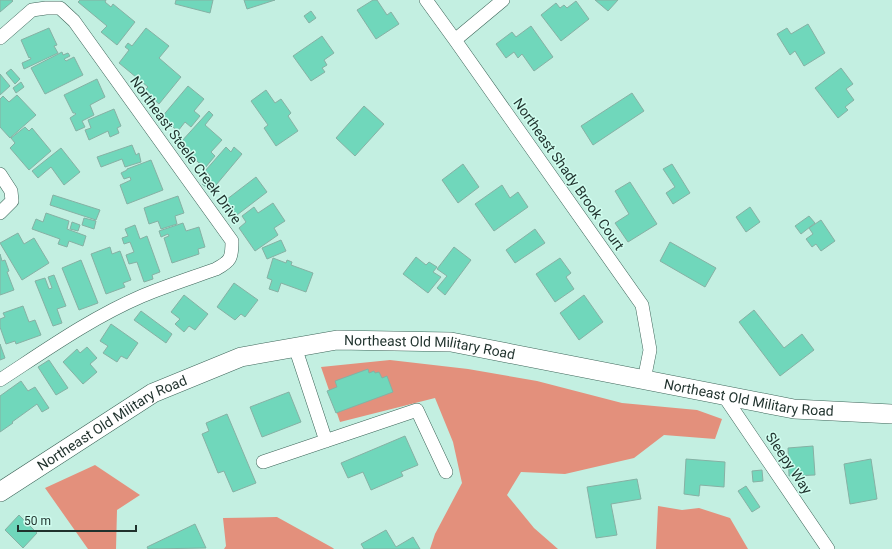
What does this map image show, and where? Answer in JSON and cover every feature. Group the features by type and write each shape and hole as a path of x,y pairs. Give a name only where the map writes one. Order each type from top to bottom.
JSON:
{"street":[{"name":"Northeast Shady Brook Court","path":"426,0 456,40 642,305 650,350 644,380"},
{"path":"456,40 503,0"},
{"name":"Northeast Steele Creek Drive","path":"0,38 32,10 60,8 74,21 232,241 232,255 225,264 216,269 142,296 107,313 52,346 0,380"},
{"path":"0,174 11,191 12,202 0,212"},
{"name":"Northeast Old Military Road","path":"0,492 153,393 241,357 337,340 452,342 794,409 892,414"},
{"path":"295,347 326,441"},
{"name":"Sleepy Way","path":"724,396 828,549"},
{"path":"263,462 417,410 446,472"}],"shaded area":[{"path":"390,360 468,369 537,381 622,403 697,410 722,419 715,439 664,435 634,458 565,474 521,472 507,495 534,528 558,549 430,549 435,534 462,483 453,442 435,398 340,422 321,367"},
{"path":"95,465 140,495 117,510 116,549 88,549 45,488"},
{"path":"658,506 682,510 699,508 730,518 748,549 656,549"},
{"path":"277,517 334,549 224,549 226,546 223,518"}],"building":[{"path":"0,0 12,0 13,1 0,12"},
{"path":"80,0 106,0 105,2 111,7 113,4 135,22 117,45 101,32 107,26 78,2"},
{"path":"176,0 213,0 210,13 175,4"},
{"path":"244,0 275,0 247,9"},
{"path":"373,0 377,0 387,15 391,12 399,24 376,39 357,10"},
{"path":"595,0 618,0 608,11"},
{"path":"576,1 589,19 561,41 541,15 556,3 560,8 564,5 567,8"},
{"path":"311,11 316,18 309,23 304,16"},
{"path":"808,24 825,53 804,66 795,51 790,55 777,34 787,28 791,34"},
{"path":"531,26 553,57 534,71 522,54 518,58 514,52 506,58 496,44 512,32 516,37"},
{"path":"49,28 57,45 54,46 58,53 24,69 22,63 31,59 30,57 29,58 21,40"},
{"path":"146,28 169,46 159,58 181,77 159,104 144,91 148,87 119,63 129,50 125,47 128,43 132,46"},
{"path":"322,36 334,53 324,60 327,65 322,68 325,72 311,81 293,56"},
{"path":"62,52 63,55 68,53 70,56 64,59 66,61 74,57 83,75 45,94 31,68"},
{"path":"841,68 853,84 846,89 854,100 845,107 848,110 838,118 815,88"},
{"path":"11,69 20,79 15,84 6,73"},
{"path":"0,74 10,86 0,95"},
{"path":"97,79 105,97 90,105 94,115 82,121 85,127 76,131 70,118 76,114 73,113 64,95"},
{"path":"21,82 24,87 16,93 13,88"},
{"path":"188,86 204,99 194,111 200,116 191,127 185,122 178,131 161,118"},
{"path":"266,90 275,103 281,99 291,113 288,116 298,131 276,146 264,128 268,125 251,101"},
{"path":"632,93 644,111 593,145 581,126"},
{"path":"17,95 36,115 10,138 0,127 0,99 3,96 9,102"},
{"path":"364,106 384,124 355,156 336,138"},
{"path":"114,109 121,126 117,128 119,133 110,137 108,131 89,140 85,130 91,128 88,120"},
{"path":"209,111 213,115 205,125 222,140 211,152 215,156 205,168 184,150 186,148 181,142"},
{"path":"25,127 29,131 32,128 51,151 29,170 10,148 15,143 11,138"},
{"path":"132,145 136,155 139,153 141,162 125,167 122,159 101,167 97,157"},
{"path":"226,147 231,152 234,147 242,154 211,191 202,184 210,175 205,171"},
{"path":"61,148 80,172 64,185 51,167 38,178 32,171"},
{"path":"151,160 163,190 127,204 120,185 131,180 130,177 124,179 121,173 127,169"},
{"path":"463,164 479,187 458,203 442,180"},
{"path":"672,164 690,193 673,204 666,193 675,187 663,169"},
{"path":"256,177 267,192 233,218 222,203"},
{"path":"630,182 657,224 628,242 615,223 629,214 615,191"},
{"path":"502,185 510,198 518,192 528,207 494,231 475,204"},
{"path":"53,195 100,210 96,220 50,205"},
{"path":"178,196 184,213 175,216 177,224 161,229 158,221 149,224 144,208"},
{"path":"273,203 285,221 274,228 278,235 255,251 239,228 246,222 242,216 254,207 258,213"},
{"path":"750,207 760,222 746,232 736,217"},
{"path":"46,213 69,221 67,229 86,236 83,246 69,241 67,247 58,244 60,239 32,229 36,219 43,222"},
{"path":"809,216 815,223 801,234 795,226"},
{"path":"84,218 96,221 94,229 82,225"},
{"path":"821,220 835,241 821,251 816,244 812,247 806,239 813,234 809,228"},
{"path":"72,222 80,225 78,231 70,229"},
{"path":"183,223 186,231 199,227 205,247 198,249 199,254 172,263 164,238 169,236 168,234 161,237 159,231"},
{"path":"135,225 140,239 147,236 160,272 152,275 153,279 144,282 137,262 129,264 126,255 134,252 130,242 124,244 122,238 128,236 125,229"},
{"path":"535,229 545,243 515,263 506,250"},
{"path":"18,233 24,244 34,238 49,263 22,280 0,243"},
{"path":"281,240 286,251 267,259 262,248"},
{"path":"670,242 716,268 705,287 660,261"},
{"path":"110,247 112,254 120,251 131,280 123,283 125,287 106,294 91,254"},
{"path":"454,247 471,260 445,295 437,288 447,276 437,269"},
{"path":"0,254 2,261 5,260 9,271 7,272 14,290 0,295"},
{"path":"416,257 426,265 429,262 437,267 433,272 441,277 428,293 403,274"},
{"path":"273,258 286,263 287,260 292,262 291,265 313,273 306,292 281,283 278,292 269,289 272,280 267,278"},
{"path":"560,258 571,273 566,277 574,289 555,302 536,274"},
{"path":"81,260 98,303 79,310 62,268"},
{"path":"54,275 66,306 57,309 62,323 53,326 35,281 45,278 49,289 52,288 48,277"},
{"path":"234,283 258,300 245,317 241,314 235,320 217,307"},
{"path":"184,295 208,314 195,330 189,326 184,332 175,324 180,319 171,312"},
{"path":"584,295 603,322 579,340 560,313"},
{"path":"23,306 29,322 35,320 41,335 16,344 15,341 6,344 0,327 0,319 5,317 3,313"},
{"path":"754,310 784,348 802,334 814,350 780,376 739,322"},
{"path":"141,311 172,334 166,343 134,320"},
{"path":"111,324 138,343 127,359 121,356 117,362 103,353 108,346 100,341"},
{"path":"0,344 5,358 0,360"},
{"path":"87,347 97,358 90,364 97,372 83,384 63,362 77,349 80,353"},
{"path":"49,360 68,388 56,395 38,367"},
{"path":"368,369 369,373 374,371 375,373 379,372 382,378 387,376 393,392 336,413 327,391 337,387 335,381"},
{"path":"21,381 28,391 35,387 49,408 42,412 37,404 0,432 0,396"},
{"path":"289,392 301,422 262,437 250,407"},
{"path":"227,414 256,483 233,492 224,471 218,473 202,434 209,431 206,423"},
{"path":"405,436 418,465 401,472 403,476 371,490 363,472 348,478 341,463"},
{"path":"813,446 815,475 789,476 788,448"},
{"path":"686,459 725,462 724,487 700,485 699,496 684,494"},
{"path":"871,459 877,499 850,504 844,464"},
{"path":"762,470 763,481 753,482 752,471"},
{"path":"637,479 641,499 611,504 617,535 596,538 587,487"},
{"path":"746,486 760,507 752,512 738,491"},
{"path":"19,515 37,533 23,548 5,530"},
{"path":"195,524 206,548 148,549 147,547"},
{"path":"386,530 396,547 413,537 420,549 364,549 361,544"}]}
